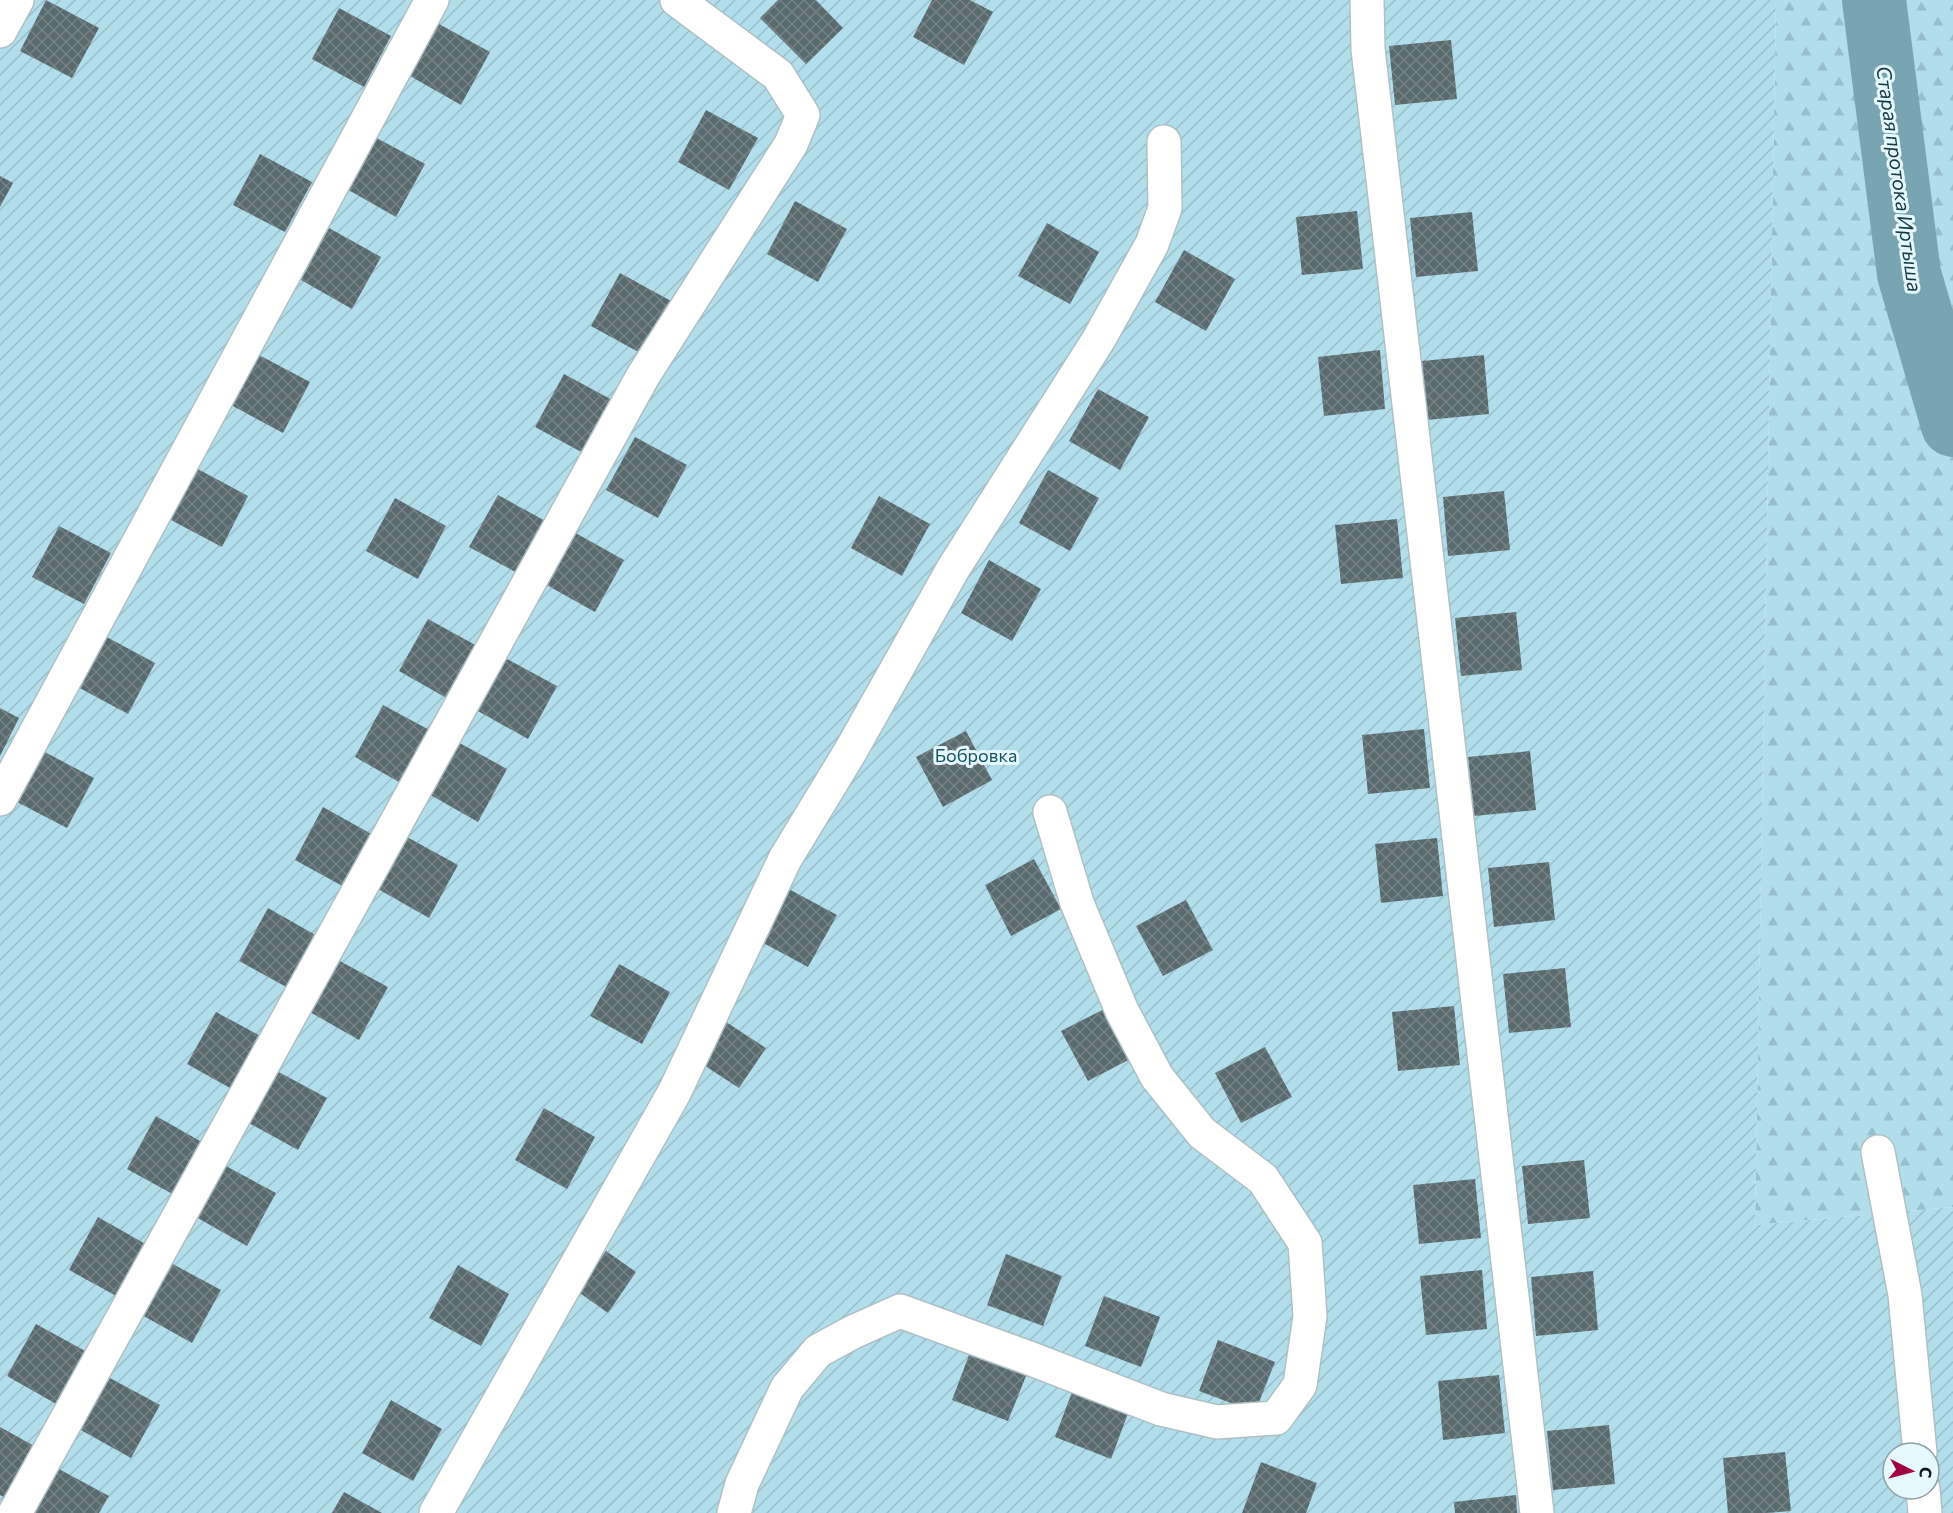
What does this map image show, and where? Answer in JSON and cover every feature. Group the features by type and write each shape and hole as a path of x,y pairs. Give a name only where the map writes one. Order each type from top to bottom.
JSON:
{"street":[{"path":"0,31 17,0"},
{"path":"0,799 432,0"},
{"path":"15,1513 643,376 791,144 803,116 778,75 677,0"},
{"path":"1367,0 1368,49 1537,1513"},
{"path":"436,1513 674,1094 785,860 856,743 953,569 1099,339 1152,244 1165,208 1164,142"},
{"path":"734,1513 742,1484 787,1388 818,1351 900,1311 1161,1409 1216,1422 1276,1418 1300,1385 1310,1316 1305,1243 1263,1179 1203,1133 1157,1077 1122,1011 1077,903 1050,812"},
{"path":"1878,1152 1905,1295 1919,1441"}],"green space":[{"name":"Бобровка","path":"0,0 1776,0 1755,1225 1953,1207 1953,1513 0,1513"},
{"path":"1776,0 1953,0 1953,1207 1755,1225"}],"building":[{"path":"46,0 99,28 72,78 20,51"},
{"path":"778,0 816,0 843,28 806,64 760,18"},
{"path":"932,0 970,0 993,12 964,65 913,37"},
{"path":"339,8 391,36 364,87 312,59"},
{"path":"439,24 490,52 461,105 410,76"},
{"path":"1451,40 1457,99 1395,105 1389,46"},
{"path":"706,110 758,138 729,190 678,162"},
{"path":"373,136 425,164 396,217 345,188"},
{"path":"260,154 312,182 285,232 233,205"},
{"path":"0,176 13,183 0,207"},
{"path":"795,201 847,229 818,282 767,254"},
{"path":"1357,211 1363,269 1302,275 1296,217"},
{"path":"1472,212 1478,271 1416,277 1410,218"},
{"path":"1047,223 1099,252 1070,304 1018,276"},
{"path":"329,228 381,257 352,309 301,280"},
{"path":"1184,250 1235,279 1206,331 1155,302"},
{"path":"620,273 671,301 642,354 591,326"},
{"path":"1380,350 1385,409 1324,416 1318,357"},
{"path":"257,354 310,382 283,433 231,405"},
{"path":"1484,355 1489,414 1427,420 1422,361"},
{"path":"564,374 616,402 587,455 535,427"},
{"path":"1098,389 1149,417 1120,470 1069,441"},
{"path":"635,437 687,465 658,518 606,490"},
{"path":"196,468 248,496 222,547 169,519"},
{"path":"1048,470 1099,498 1070,551 1019,523"},
{"path":"1504,491 1510,550 1448,556 1443,497"},
{"path":"498,495 549,523 521,575 469,547"},
{"path":"879,496 930,524 902,576 851,548"},
{"path":"395,498 446,526 418,579 366,551"},
{"path":"1397,519 1403,578 1341,584 1335,525"},
{"path":"59,526 111,553 84,604 32,577"},
{"path":"572,531 624,560 595,612 543,583"},
{"path":"989,560 1041,589 1012,641 961,613"},
{"path":"1516,612 1522,670 1461,676 1455,618"},
{"path":"428,619 479,647 450,700 399,671"},
{"path":"103,635 155,663 128,714 76,686"},
{"path":"505,658 557,686 528,739 476,710"},
{"path":"383,705 435,733 406,786 355,757"},
{"path":"0,708 19,718 0,756"},
{"path":"1424,729 1430,788 1368,794 1362,735"},
{"path":"966,731 992,780 943,807 916,757"},
{"path":"456,741 507,769 478,822 427,793"},
{"path":"41,750 94,778 67,828 15,801"},
{"path":"1530,751 1536,810 1474,816 1468,757"},
{"path":"323,807 375,836 346,888 295,860"},
{"path":"407,837 458,865 429,918 378,889"},
{"path":"1437,838 1443,896 1381,903 1375,844"},
{"path":"1034,859 1061,909 1011,936 985,885"},
{"path":"1549,862 1555,920 1494,927 1488,868"},
{"path":"785,887 837,915 808,967 756,939"},
{"path":"1186,900 1213,950 1163,976 1136,926"},
{"path":"268,908 319,937 290,989 239,961"},
{"path":"336,959 388,987 359,1040 308,1011"},
{"path":"619,964 670,992 642,1044 590,1016"},
{"path":"1565,968 1571,1027 1509,1033 1503,974"},
{"path":"1112,1005 1138,1055 1088,1081 1061,1031"},
{"path":"1454,1006 1460,1065 1398,1071 1392,1012"},
{"path":"216,1012 268,1040 239,1093 187,1064"},
{"path":"726,1022 766,1048 739,1088 699,1062"},
{"path":"1265,1047 1292,1097 1241,1123 1215,1073"},
{"path":"275,1070 327,1098 298,1150 247,1122"},
{"path":"544,1108 595,1137 567,1189 515,1160"},
{"path":"156,1116 207,1145 178,1197 127,1169"},
{"path":"1584,1160 1590,1218 1528,1224 1522,1166"},
{"path":"224,1165 276,1193 247,1246 196,1217"},
{"path":"1475,1179 1481,1238 1419,1244 1413,1185"},
{"path":"98,1217 149,1246 120,1298 69,1270"},
{"path":"606,1251 636,1272 608,1313 577,1291"},
{"path":"1006,1254 1062,1276 1043,1326 987,1305"},
{"path":"169,1262 221,1290 192,1343 140,1314"},
{"path":"458,1265 509,1294 481,1346 429,1318"},
{"path":"1482,1270 1487,1329 1426,1335 1420,1276"},
{"path":"1593,1271 1598,1330 1536,1336 1531,1277"},
{"path":"1104,1296 1160,1317 1141,1367 1085,1346"},
{"path":"36,1324 87,1352 58,1405 7,1376"},
{"path":"1218,1340 1275,1362 1255,1412 1199,1391"},
{"path":"971,1350 1028,1371 1008,1421 952,1400"},
{"path":"1499,1375 1505,1433 1443,1440 1438,1381"},
{"path":"108,1377 160,1405 131,1458 79,1429"},
{"path":"1074,1387 1130,1408 1111,1459 1055,1437"},
{"path":"391,1400 442,1429 413,1481 362,1453"},
{"path":"1609,1425 1615,1484 1553,1490 1547,1431"},
{"path":"0,1427 38,1448 9,1500 0,1495"},
{"path":"1785,1452 1791,1511 1728,1513 1723,1458"},
{"path":"1261,1462 1317,1483 1306,1513 1242,1513"},
{"path":"57,1468 109,1496 99,1513 33,1513"},
{"path":"344,1492 382,1513 332,1513"},
{"path":"1516,1495 1517,1513 1455,1513 1454,1502"}],"waterway":[{"name":"Старая протока Иртыша","path":"1874,0 1909,274 1953,425"}]}
